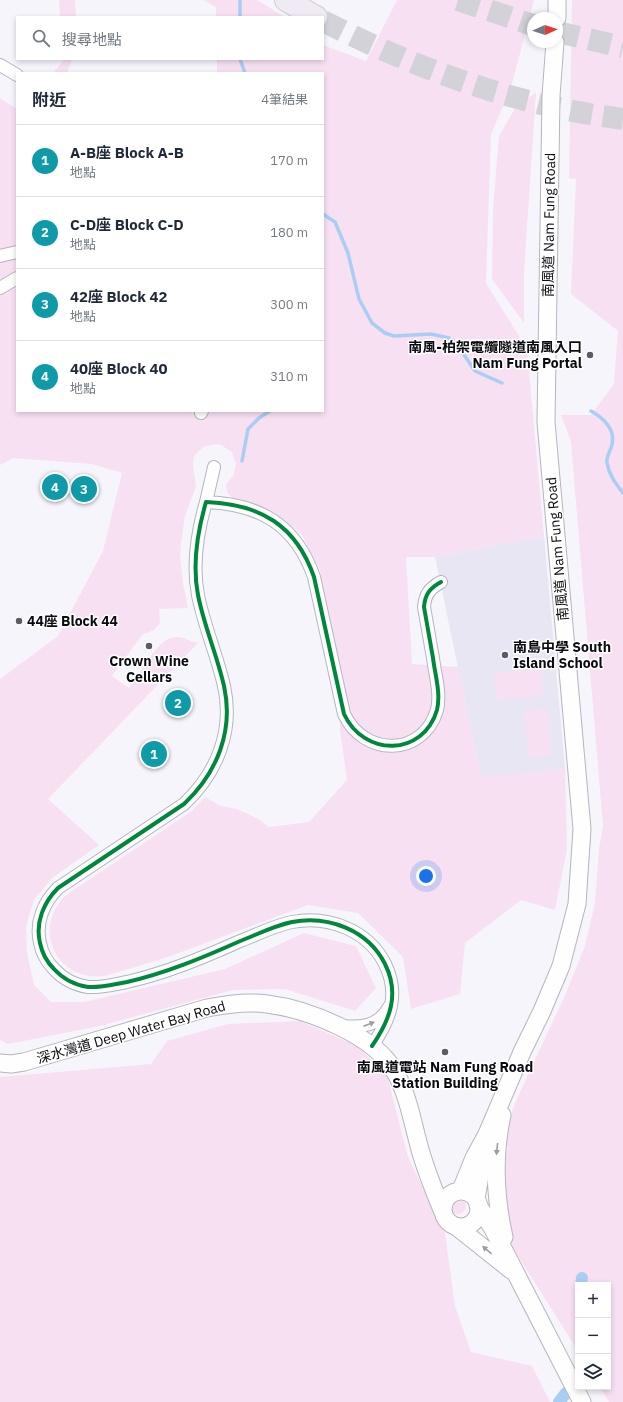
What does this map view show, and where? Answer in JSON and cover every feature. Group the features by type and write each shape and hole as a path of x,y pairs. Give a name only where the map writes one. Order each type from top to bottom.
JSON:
{"highway":[{"path":"286,0 314,16"}],"main road":[{"path":"557,0 557,12"},
{"name":"南風道 Nam Fung Road","path":"459,1190 487,1134 561,966 577,904 582,828 546,422 551,96 555,48"},
{"name":"深水灣道 Deep Water Bay Road","path":"0,1063 11,1064 24,1062 207,1008 239,1003 266,1003 304,1012 353,1033 372,1046 389,1063 400,1081 421,1154 443,1212"},
{"path":"508,1084 499,1128 496,1159 496,1186 499,1214 515,1274"},
{"name":"南風道 Nam Fung Road","path":"477,1202 487,1134"},
{"name":"深水灣道 Deep Water Bay Road","path":"421,1154 441,1182 459,1190"},
{"path":"515,1274 505,1264 457,1227 448,1222 443,1212 443,1205 445,1199 450,1193 459,1190 467,1191 477,1202 493,1229 582,1402"},
{"path":"457,1227 468,1226 474,1222 479,1212 477,1202"}],"street":[{"path":"0,65 16,74"},
{"path":"0,256 16,252"},
{"path":"0,288 16,279"},
{"path":"214,467 196,547 196,579 202,610 224,686 226,699 226,726 220,752 212,770 202,786 184,804 66,883 52,894 43,909 39,926 42,951 51,966 64,978 80,985 98,987 135,980 178,967 280,925 305,921 326,922 341,926 353,931 367,942 377,952 389,973 392,987 392,1001 388,1019 372,1046"},
{"path":"206,502 239,505 261,513 280,526 298,544 310,565 314,577 344,714 356,732 374,744 391,746 408,742 423,732 434,718 437,709 438,692 424,607 426,596 429,591 441,582"},
{"path":"336,1026 361,1027 374,1023 387,1010 392,1001"}],"shaded area":[{"path":"59,0 75,0 76,16 60,16"},
{"path":"203,0 257,0 283,16 216,16 216,7"},
{"path":"397,0 534,0 531,12 527,12 527,27 510,91 491,134 486,283 527,349 544,536 435,557 406,557 412,664 458,667 481,777 565,769 567,849 555,910 521,900 465,943 460,994 411,1009 403,957 358,913 308,905 165,958 105,976 88,976 73,971 62,962 54,950 50,937 50,923 56,908 66,895 192,811 205,797 221,806 237,809 260,820 269,827 309,822 347,780 340,730 339,700 320,570 302,535 273,512 233,498 228,494 226,486 233,476 236,464 232,452 221,445 215,444 203,447 195,455 193,461 196,486 185,516 180,556 188,608 159,609 160,623 154,630 142,635 112,676 129,688 151,656 166,640 172,637 180,637 198,643 48,799 99,845 52,878 34,900 26,928 27,953 34,985 51,1002 84,1002 225,969 304,933 356,946 376,988 355,1011 285,989 233,990 100,1026 8,1044 0,1040 0,679 58,636 103,551 122,473 92,464 13,458 0,465 0,98 16,108 16,412 324,412 324,72 217,72 217,60 324,60 324,45 366,61"},
{"path":"572,0 623,0 623,1402 609,1402 602,1390 611,1390 611,1282 575,1282 575,1346 511,1245 501,1174 508,1147 505,1146 507,1126 515,1103 566,993 585,946 595,903 599,849 603,826 571,442 561,415 591,415 614,384 618,331 571,294 576,179 569,178"},
{"path":"72,60 67,72 54,72 63,61"},
{"path":"536,92 524,272 524,323 492,279 493,208 499,136 514,110"},
{"name":"南島中學 South Island School","path":"544,536 565,769 481,778 435,557"},
{"path":"540,669 543,695 497,700 494,673"},
{"path":"548,708 552,755 529,758 524,711"},
{"path":"300,1021 357,1046 387,1075 408,1157 445,1233 455,1306 471,1352 532,1366 550,1402 0,1402 0,1077 151,1064 167,1041 228,1024"},
{"path":"458,1198 464,1200 466,1206 464,1212 458,1214 452,1212 450,1206 452,1200"}],"waterway":[{"path":"240,0 240,16"},
{"path":"240,60 245,72"},
{"path":"324,215 335,222 348,253 359,299 372,323 385,333 394,336 431,334 449,338 458,346 475,371 502,383"},
{"path":"591,411 601,418 611,431 612,442 607,457 607,463 615,483 623,493"},
{"path":"242,461 248,429 259,418 268,412"},
{"path":"581,1282 582,1278"},
{"path":"559,1402 566,1393"}],"tunnel":[{"path":"458,0 527,23"},
{"path":"324,21 395,55 468,83 545,105 623,119"},
{"path":"563,33 623,47"}],"cycle path":[{"path":"372,1046 384,1026 391,1006 392,986 389,975 378,952 368,942 358,934 333,923 306,920 292,922 271,928 170,970 127,982 88,987 74,983 61,976 49,963 43,954 40,943 40,920 45,906 58,888 184,804 206,779 220,750 227,719 227,703 221,674 198,595 195,572 196,548 206,502 243,507 259,513 274,521 286,531 297,544 314,577 344,714 353,728 365,738 379,744 393,746 407,743 419,736 430,725 437,710 437,684 424,607 429,592 441,582"}],"place":[{"name":"南風-柏架電纜隧道南風入口 Nam Fung Portal","path":"590,355"},
{"name":"40座 Block 40","path":"55,487"},
{"name":"42座 Block 42","path":"84,489"},
{"name":"44座 Block 44","path":"19,621"},
{"name":"Crown Wine Cellars","path":"149,646"},
{"name":"南島中學 South Island School","path":"505,655"},
{"name":"C-D座 Block C-D","path":"178,703"},
{"name":"A-B座 Block A-B","path":"154,754"},
{"name":"南風道電站 Nam Fung Road Station Building","path":"445,1052"}]}
